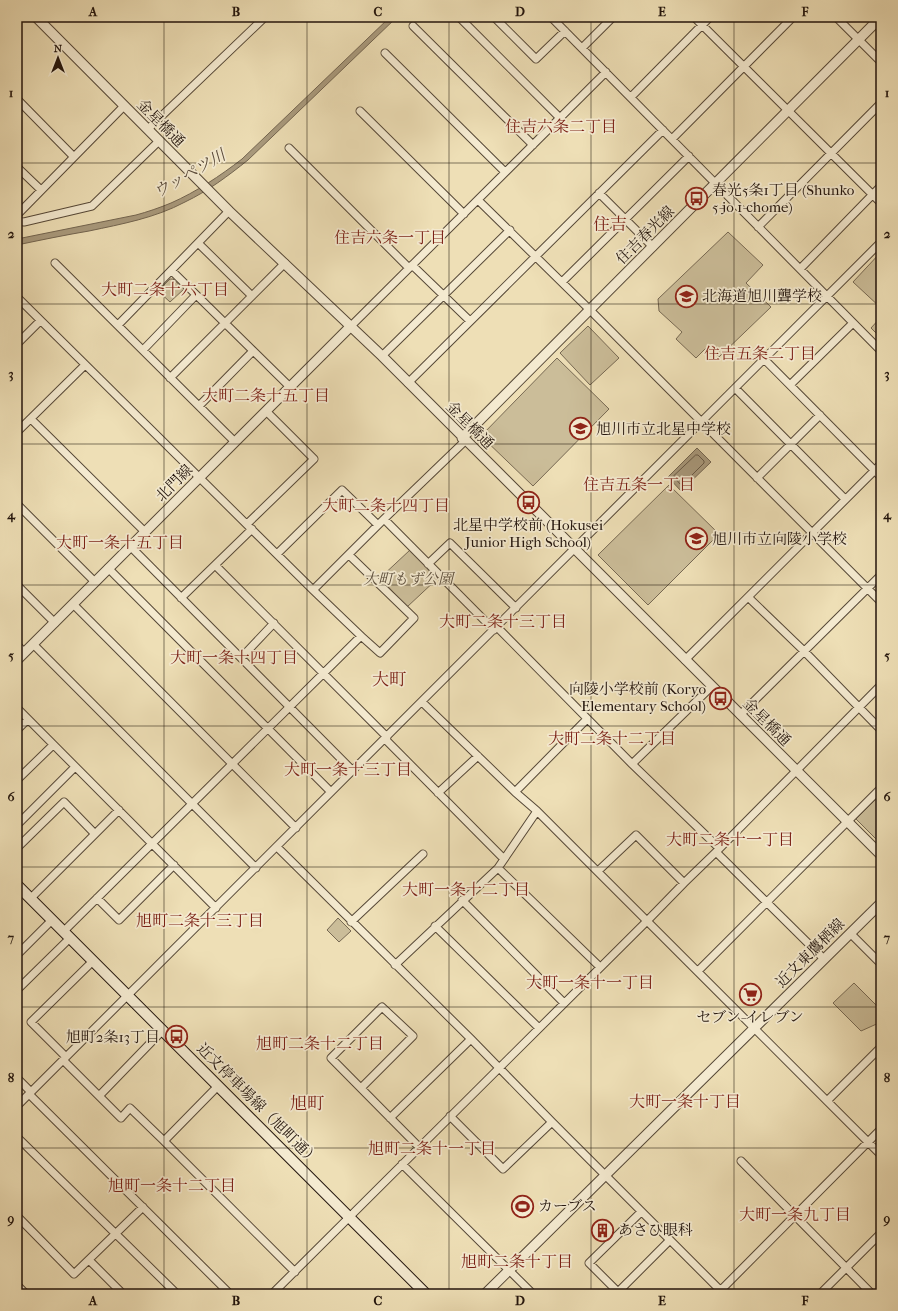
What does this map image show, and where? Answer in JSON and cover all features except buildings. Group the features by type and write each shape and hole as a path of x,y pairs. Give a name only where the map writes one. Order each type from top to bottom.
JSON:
{"main road":[{"name":"近文停車場線（旭町通）","path":"17,885 426,1294"}],"street":[{"name":"金星橋通","path":"36,17 229,211 382,356 881,856"},
{"path":"148,129 265,17"},
{"path":"459,17 560,118"},
{"path":"494,17 536,59 565,31"},
{"path":"551,17 881,351"},
{"path":"582,48 613,17"},
{"path":"694,17 881,203"},
{"path":"631,97 710,17"},
{"path":"672,140 793,17"},
{"path":"836,17 881,62"},
{"name":"住吉春光線","path":"464,439 788,110 881,18"},
{"path":"413,26 532,145"},
{"path":"385,53 505,172"},
{"path":"351,326 606,72"},
{"path":"17,99 74,157"},
{"path":"758,227 881,104"},
{"path":"17,215 124,106"},
{"path":"360,111 464,214"},
{"path":"408,383 663,130"},
{"path":"17,222 24,222 92,206 159,141"},
{"path":"289,148 411,267 470,321"},
{"path":"562,282 689,156"},
{"path":"17,167 41,190"},
{"path":"800,269 881,186"},
{"path":"599,193 624,220 653,247"},
{"path":"478,200 510,230 881,602"},
{"path":"118,325 229,211"},
{"path":"382,356 510,230"},
{"path":"17,1106 881,242"},
{"path":"198,243 252,296"},
{"path":"55,263 235,442"},
{"path":"170,378 285,264"},
{"path":"172,271 290,387"},
{"path":"143,350 196,295"},
{"path":"17,297 313,590 380,653 414,618 349,555"},
{"path":"17,344 40,321"},
{"path":"790,385 853,322"},
{"name":"北門線","path":"17,660 351,326"},
{"path":"199,406 253,351"},
{"path":"764,359 881,477"},
{"path":"17,432 85,365"},
{"path":"735,388 845,499"},
{"path":"181,598 215,565 314,459 266,411"},
{"path":"757,478 820,415"},
{"path":"31,419 145,532"},
{"path":"313,590 464,439"},
{"path":"685,660 881,464"},
{"path":"277,554 342,490 378,525"},
{"path":"17,504 95,582"},
{"path":"384,519 587,719 718,850 766,902 824,959"},
{"path":"428,564 450,543 516,608"},
{"path":"130,546 353,771"},
{"path":"215,565 324,673 438,793 503,858"},
{"path":"108,568 332,792"},
{"path":"740,715 881,574"},
{"path":"17,585 55,623"},
{"path":"748,597 804,651 881,730"},
{"path":"73,604 296,828"},
{"path":"241,658 274,623"},
{"path":"17,990 97,898 361,636"},
{"path":"33,644 256,868"},
{"path":"17,645 24,652"},
{"path":"272,1294 718,850 881,685"},
{"path":"632,764 712,686"},
{"path":"422,702 598,871 881,1155"},
{"path":"17,708 216,908"},
{"path":"515,792 587,719"},
{"path":"17,730 28,720"},
{"path":"17,780 53,745"},
{"path":"438,793 478,756"},
{"path":"17,825 75,767"},
{"path":"698,970 881,788"},
{"path":"17,848 64,802 95,834"},
{"path":"30,898 119,810"},
{"path":"395,965 462,900 498,868 503,858 537,811"},
{"path":"598,871 636,835 684,883"},
{"path":"277,847 499,1067 721,1293 794,1216 881,1129"},
{"path":"351,922 423,854"},
{"path":"97,898 120,920 174,865"},
{"path":"498,868 600,967"},
{"path":"462,900 564,1002"},
{"name":"近文東鷹栖線","path":"485,1294 881,903"},
{"path":"17,955 52,920"},
{"path":"435,926 539,1028"},
{"path":"850,934 881,964"},
{"path":"93,961 31,1022 120,1118 130,1108 295,1272"},
{"path":"361,1088 413,1036 382,1007 331,1058 419,1147"},
{"path":"98,1096 162,1030"},
{"path":"390,1118 471,1039"},
{"path":"827,1101 881,1047"},
{"path":"17,1078 30,1093 230,1294"},
{"path":"164,1141 218,1086"},
{"path":"450,1116 503,1169 552,1122"},
{"path":"17,1137 177,1294"},
{"path":"741,1161 845,1269 872,1294"},
{"path":"402,1164 533,1294"},
{"path":"17,1216 74,1274 143,1207"},
{"path":"642,1212 588,1263 618,1292 670,1240"},
{"path":"820,1294 881,1233"},
{"path":"89,1260 124,1294"},
{"path":"17,1285 26,1294"}],"green space":[{"path":"728,232 763,265 746,283 771,307 719,357 708,346 696,358 676,339 682,332 659,311 658,299"},
{"path":"881,252 881,308 853,282"},
{"path":"170,279 173,279 184,289 170,302 158,291"},
{"path":"881,317 881,335 880,337 871,328"},
{"path":"588,326 619,358 590,385 560,353"},
{"path":"557,358 609,409 533,486 481,436"},
{"path":"669,485 719,534 648,605 598,555"},
{"name":"大町もず公園","path":"410,550 437,579 407,607 380,578"},
{"path":"881,794 881,844 856,819"},
{"path":"338,918 351,931 339,942 327,930"},
{"path":"854,983 881,1010 881,1022 861,1031 833,1003"}],"water":[{"path":"390,17 397,17 248,160 202,193 174,208 138,220 17,245 17,239 136,215 149,211 180,199 208,183 242,159"},
{"path":"697,448 711,462 681,491 668,477"}],"place":[{"name":"春光5条1丁目 (Shunko 5-jo 1-chome)","path":"696,199"},
{"name":"北海道旭川聾学校","path":"687,296"},
{"name":"旭川市立北星中学校","path":"580,429"},
{"name":"北星中学校前 (Hokusei Junior High School)","path":"528,502"},
{"name":"旭川市立向陵小学校","path":"696,539"},
{"name":"向陵小学校前 (Koryo Elementary School)","path":"721,698"},
{"name":"セブン-イレブン","path":"750,994"},
{"name":"旭町2条13丁目","path":"176,1037"},
{"name":"カーブス","path":"522,1206"},
{"name":"あさひ眼科","path":"602,1230"}],"district":[{"name":"住吉六条二丁目","path":"561,126"},
{"name":"住吉","path":"610,224"},
{"name":"住吉六条一丁目","path":"390,237"},
{"name":"大町二条十六丁目","path":"165,289"},
{"name":"住吉五条二丁目","path":"760,353"},
{"name":"大町二条十五丁目","path":"266,395"},
{"name":"住吉五条一丁目","path":"639,484"},
{"name":"大町二条十四丁目","path":"386,505"},
{"name":"大町一条十五丁目","path":"120,542"},
{"name":"大町二条十三丁目","path":"503,621"},
{"name":"大町一条十四丁目","path":"234,657"},
{"name":"大町","path":"389,679"},
{"name":"大町二条十二丁目","path":"612,738"},
{"name":"大町一条十三丁目","path":"348,769"},
{"name":"大町二条十一丁目","path":"730,839"},
{"name":"大町一条十二丁目","path":"466,889"},
{"name":"旭町二条十三丁目","path":"200,920"},
{"name":"大町一条十一丁目","path":"590,982"},
{"name":"旭町二条十二丁目","path":"320,1043"},
{"name":"大町一条十丁目","path":"685,1101"},
{"name":"旭町","path":"307,1103"},
{"name":"旭町二条十一丁目","path":"432,1148"},
{"name":"旭町一条十二丁目","path":"172,1185"},
{"name":"大町一条九丁目","path":"795,1214"},
{"name":"旭町二条十丁目","path":"517,1261"}],"water label":[{"name":"ウッペツ川","path":"189,173"}]}
